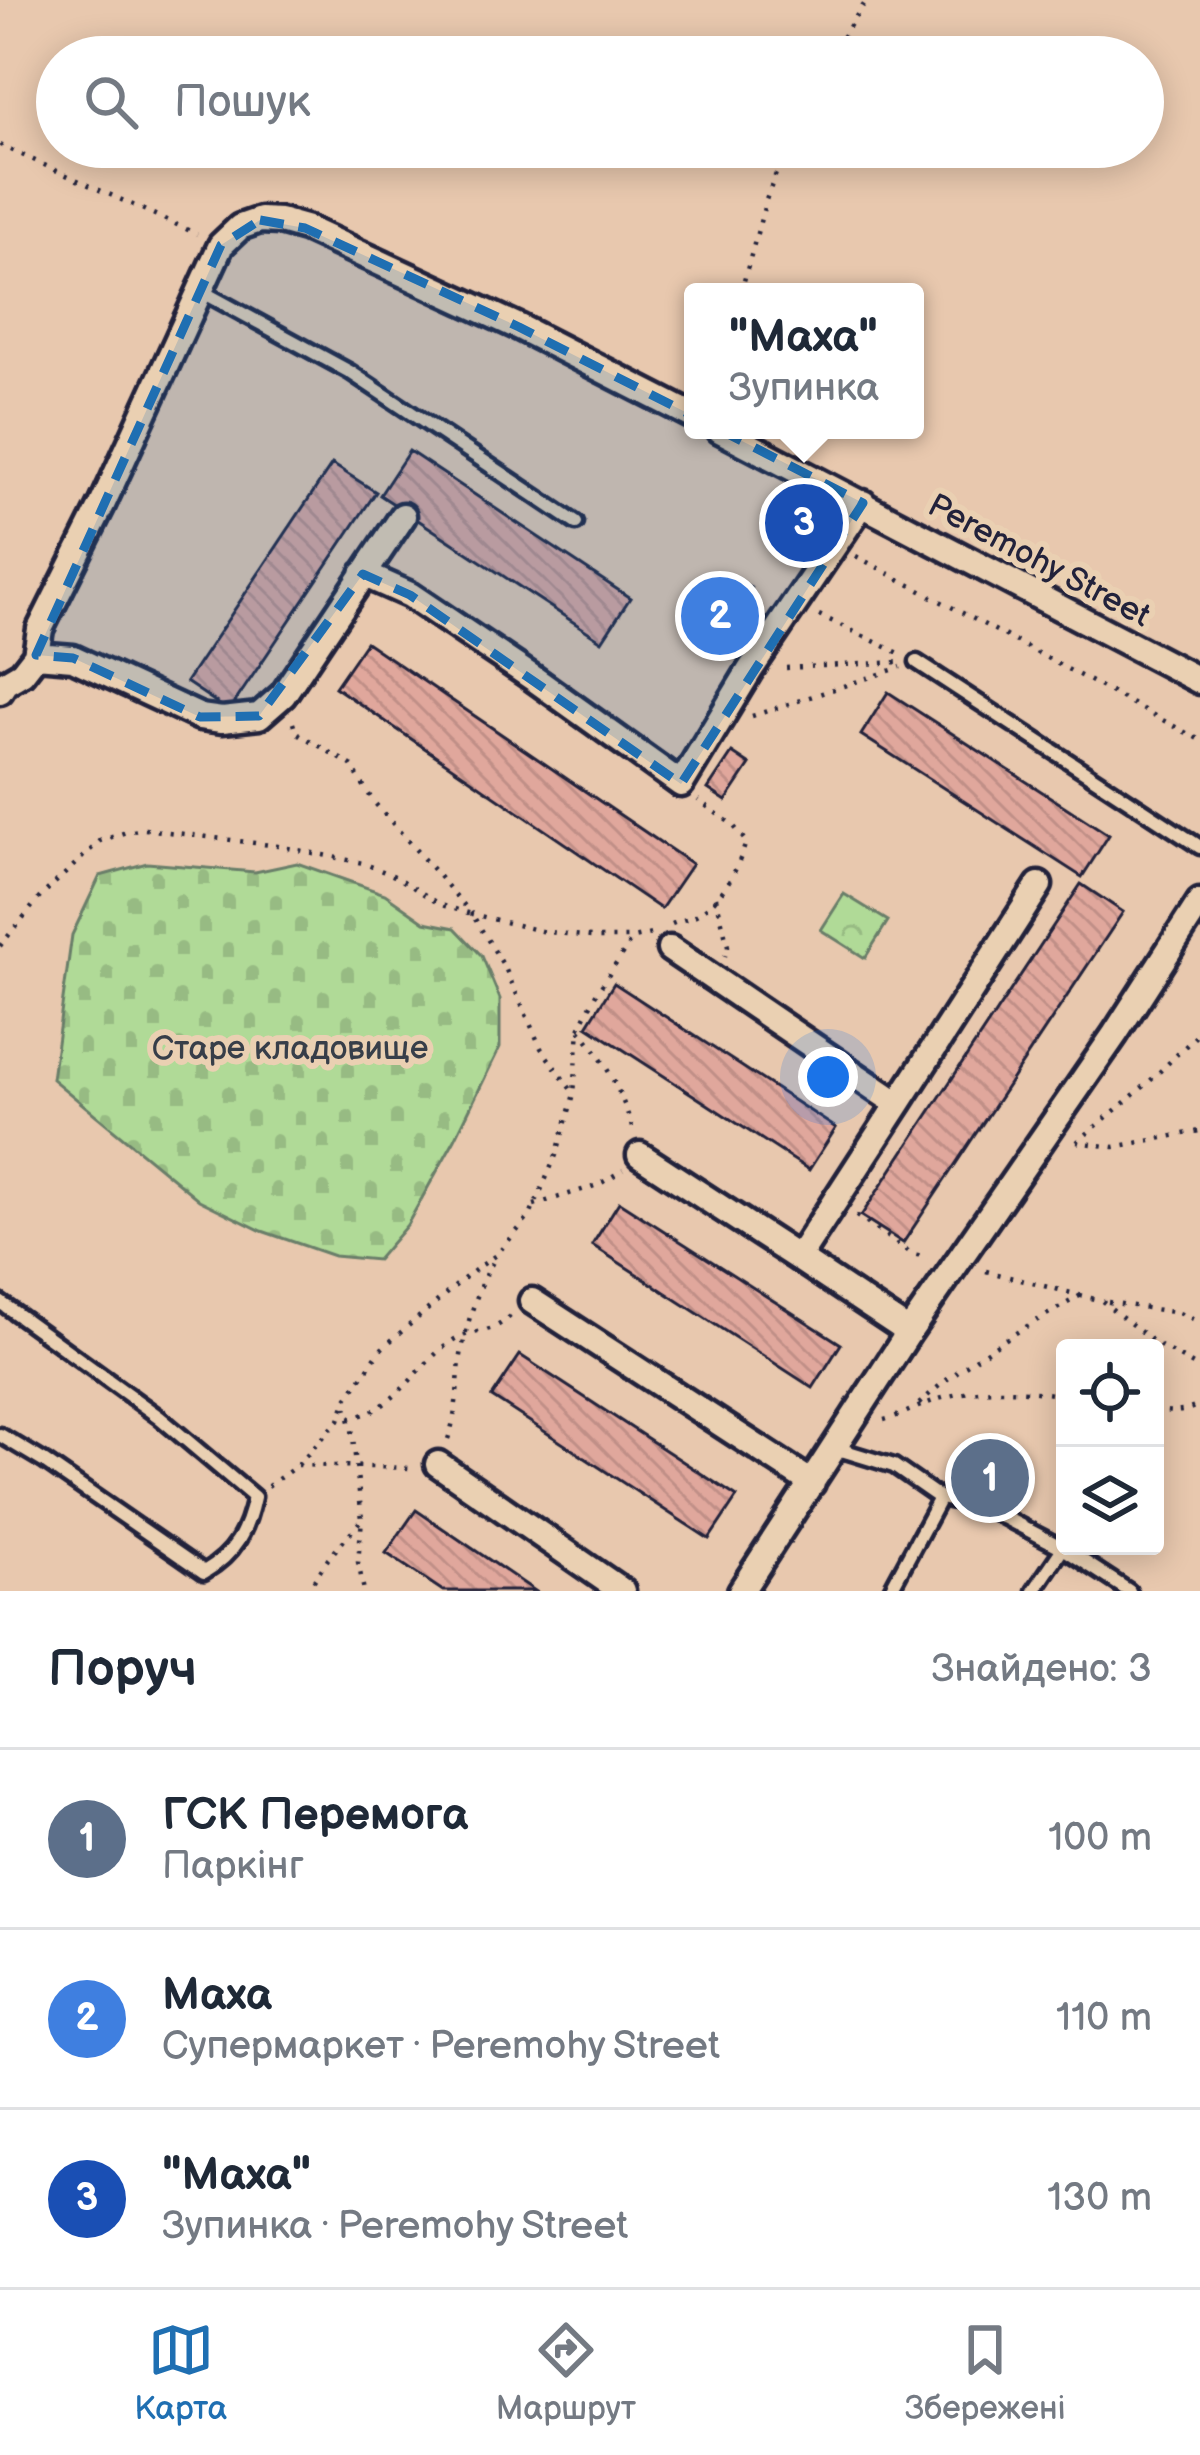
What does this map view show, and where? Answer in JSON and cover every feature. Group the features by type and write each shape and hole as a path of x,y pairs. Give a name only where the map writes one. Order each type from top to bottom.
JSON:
{"street":[{"path":"0,691 37,655 40,628 221,245 240,226 280,220 305,228 520,327 684,411"},
{"name":"Peremohy Street","path":"738,439 1200,681"},
{"path":"363,574 410,595 681,784 750,670 863,503"},
{"path":"37,655 73,658 200,717 259,716 283,695 403,516"},
{"path":"798,1258 1039,885"},
{"path":"741,1591 909,1332 1200,902"},
{"path":"663,936 717,980 898,1103"},
{"path":"640,1155 909,1332"},
{"path":"532,1301 812,1483"},
{"path":"438,1464 622,1591"}],"lane":[{"path":"200,290 350,372 576,523"},
{"path":"917,662 1200,847"},
{"path":"0,1302 159,1417 254,1497 248,1526 222,1562 204,1572 0,1435"},
{"path":"842,1438 940,1498 986,1508 1056,1544"},
{"path":"890,1591 940,1498"},
{"path":"1034,1591 1058,1555"},
{"path":"1074,1555 1129,1591"}],"path":[{"path":"843,36 867,0"},
{"path":"0,145 36,161"},
{"path":"51,168 221,245"},
{"path":"743,283 778,168"},
{"path":"834,544 1200,740"},
{"path":"794,603 917,662"},
{"path":"750,670 917,662"},
{"path":"715,728 917,662"},
{"path":"283,695 296,732 351,765 374,801 472,914 506,968 542,1048 574,1094"},
{"path":"0,946 41,896 100,841 145,829 278,846 363,863 397,877 441,905 541,931 598,938 663,936 698,915 716,897 737,870 746,842 733,825 681,784"},
{"path":"716,897 728,946 717,980"},
{"path":"254,1497 298,1465 339,1420 345,1402 389,1341 496,1254 530,1216 557,1153 574,1094 579,1029 633,938"},
{"path":"534,1205 598,1185 640,1155 614,1084 595,1047 579,1029"},
{"path":"1200,1032 1077,1142 1114,1148 1200,1131"},
{"path":"834,1202 911,1253 1102,1301 1179,1313 1200,1322"},
{"path":"298,1465 422,1468 438,1464 453,1425 466,1335 484,1276 496,1254"},
{"path":"916,1407 970,1361 1084,1294"},
{"path":"350,1418 367,1416 389,1403 453,1340 495,1328 532,1301"},
{"path":"1102,1301 1155,1343 1200,1370"},
{"path":"842,1438 945,1397 1001,1389 1056,1395"},
{"path":"345,1402 362,1519 358,1562 364,1591"},
{"path":"1164,1410 1190,1410 1200,1404"},
{"path":"307,1591 362,1519"}],"highlighted area":[{"path":"260,220 305,228 519,327 863,503 681,784 410,595 363,574 259,716 200,717 73,658 36,655 221,245"}],"green space":[{"name":"Старе кладовище","path":"147,863 255,872 297,863 385,894 425,922 455,928 482,956 500,999 500,1047 407,1225 377,1260 334,1256 262,1231 199,1200 52,1079 72,935 100,876"},
{"path":"844,894 888,921 865,958 821,930"}],"building":[{"path":"409,451 630,598 602,641 380,495"},
{"path":"332,464 376,492 229,711 186,682"},
{"path":"739,583 751,588 753,597 723,654 687,630 713,590 723,597 730,586"},
{"path":"366,642 692,864 661,909 335,687"},
{"path":"888,692 1109,835 1082,877 861,735"},
{"path":"732,753 750,765 726,801 708,789"},
{"path":"1081,884 1123,912 903,1243 861,1216"},
{"path":"614,983 836,1128 809,1170 587,1026"},
{"path":"619,1202 841,1344 813,1388 592,1245"},
{"path":"520,1355 737,1497 709,1539 492,1397"},
{"path":"416,1510 535,1591 443,1591 386,1553"}],"place":[{"name":"\"Маха\"","path":"804,523"},
{"name":"Маха","path":"720,616"},
{"name":"ГСК Перемога","path":"990,1478"}]}
